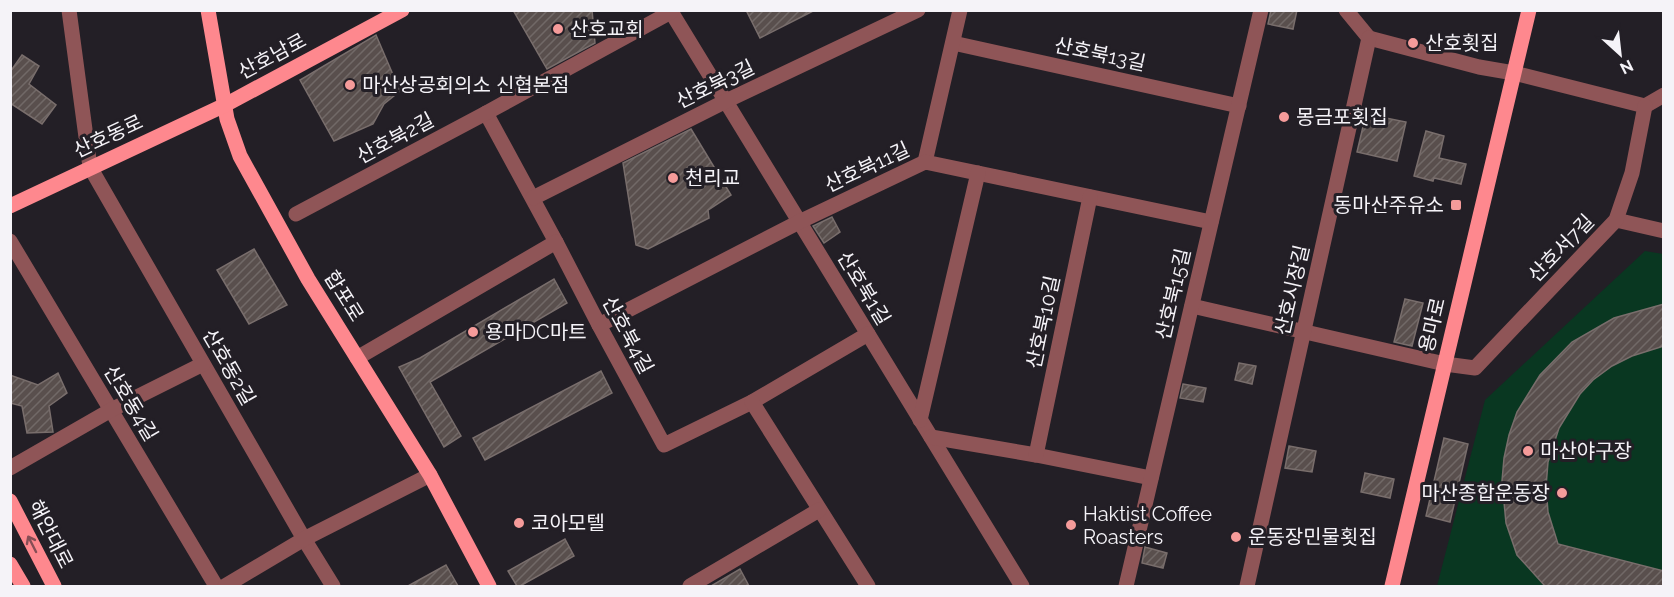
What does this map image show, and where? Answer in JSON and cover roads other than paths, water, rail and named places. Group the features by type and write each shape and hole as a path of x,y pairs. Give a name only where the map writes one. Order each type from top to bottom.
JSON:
{"main road":[{"name":"합포로","path":"208,10 227,119 240,156 308,279 430,475 484,585"},
{"name":"산호남로","path":"225,105 402,10"},
{"name":"용마로","path":"1392,586 1529,10"},
{"name":"산호동로","path":"10,206 225,105"},
{"name":"해안대로","path":"10,501 54,586"},
{"path":"10,564 23,586"}],"street":[{"path":"69,10 90,167"},
{"name":"산호북3길","path":"533,198 918,10"},
{"path":"925,162 960,10"},
{"name":"산호북15길","path":"1126,586 1261,10"},
{"path":"1346,10 1370,38 1479,67 1514,73 1646,106 1664,94"},
{"name":"산호북1길","path":"670,11 1022,586"},
{"name":"산호북2길","path":"296,214 486,113 670,11"},
{"name":"산호시장길","path":"1247,586 1370,38"},
{"name":"산호북13길","path":"953,43 1239,106"},
{"name":"산호서7길","path":"1444,364 1475,368 1616,220 1632,173 1646,106"},
{"name":"산호북4길","path":"486,113 664,445 752,402 868,334"},
{"name":"산호북11길","path":"599,326 799,222 925,162 1211,222"},
{"name":"산호동2길","path":"90,167 333,586"},
{"path":"920,420 978,173"},
{"name":"산호북10길","path":"1036,455 1090,197"},
{"path":"1616,220 1664,231"},
{"name":"산호동4길","path":"10,241 216,586"},
{"path":"357,358 556,242"},
{"path":"1192,306 1444,364"},
{"path":"10,468 111,410 203,364"},
{"path":"752,402 868,586"},
{"path":"931,437 1152,478"},
{"path":"225,586 304,539 430,475"},
{"path":"690,586 819,510"}],"place":[{"name":"산호교회","path":"558,29"},
{"name":"산호횟집","path":"1413,43"},
{"name":"마산상공회의소 신협본점","path":"350,85"},
{"name":"몽금포횟집","path":"1284,117"},
{"name":"천리교","path":"673,178"},
{"name":"동마산주유소","path":"1456,205"},
{"name":"용마DC마트","path":"473,332"},
{"name":"마산야구장","path":"1528,451"},
{"name":"마산종합운동장","path":"1562,493"},
{"name":"코아모텔","path":"519,523"},
{"name":"Haktist Coffee Roasters","path":"1071,525"},
{"name":"운동장민물횟집","path":"1236,537"}]}
